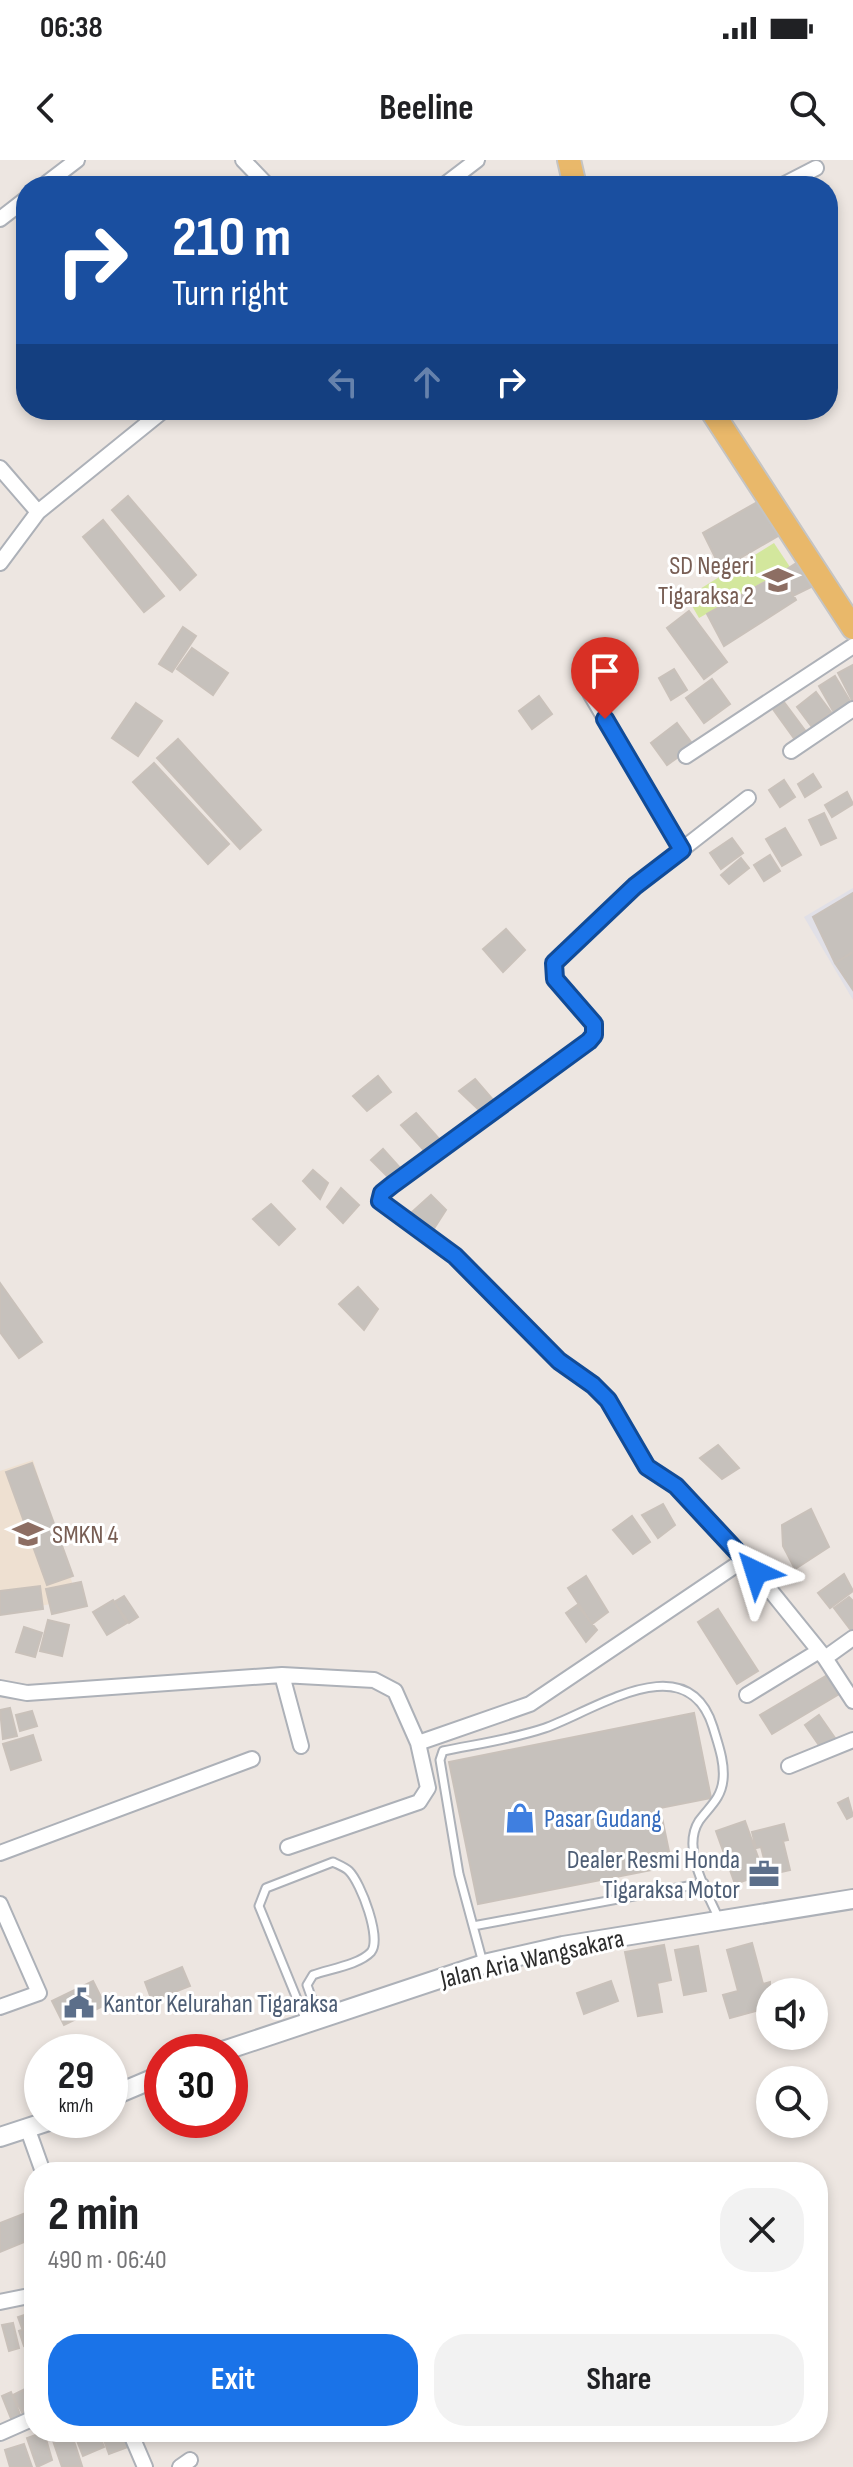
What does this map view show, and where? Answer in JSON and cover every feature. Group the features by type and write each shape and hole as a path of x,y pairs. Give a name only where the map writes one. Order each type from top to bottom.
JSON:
{"main road":[{"path":"718,420 853,628"}],"street":[{"path":"56,176 77,160"},
{"path":"243,160 258,176"},
{"path":"456,176 477,160"},
{"path":"800,176 816,168"},
{"path":"0,219 16,207"},
{"path":"0,563 38,512 152,420"},
{"path":"0,468 38,512"},
{"path":"686,756 853,646"},
{"path":"590,693 682,850"},
{"path":"791,751 853,709"},
{"path":"748,798 635,886 554,963 555,979 594,1024 594,1035 589,1041 392,1185 382,1193 380,1201 463,1263 559,1361 608,1400 647,1467 676,1486 745,1559 822,1654 853,1701"},
{"path":"418,1743 530,1704 745,1559"},
{"path":"747,1695 853,1638"},
{"path":"282,1675 301,1746"},
{"path":"0,1688 27,1693 282,1675 385,1684 395,1691 418,1743 428,1788 419,1802 288,1847"},
{"path":"789,1766 853,1740"},
{"path":"0,1853 252,1759"},
{"name":"Jalan Aria Wangsakara","path":"248,2042 484,1964 563,1946 853,1899"},
{"path":"0,2007 39,1993 2,1913"},
{"path":"0,2137 24,2131"},
{"path":"31,2138 39,2162"},
{"path":"0,2302 24,2297"},
{"path":"0,2433 24,2422"},
{"path":"134,2442 145,2467"}],"lane":[{"path":"484,1964 459,1874 440,1760 443,1751 541,1729 647,1686 681,1688 699,1701 710,1719 724,1770 722,1789 693,1833 693,1851 719,1919"},
{"path":"333,1862 348,1869 357,1882 376,1938 373,1950 365,1957 313,1975 307,1985 312,2019 259,1906 266,1888 333,1862"},
{"path":"473,1926 704,1883"}],"shaded area":[{"path":"853,888 853,1000 804,917"},
{"name":"SMKN 4","path":"33,1460 77,1598 0,1615 0,1471"}],"green space":[{"path":"774,543 790,567 699,618 687,597"}],"building":[{"path":"128,496 196,575 180,590 112,510"},
{"path":"759,501 780,535 721,569 703,533"},
{"path":"103,520 164,596 144,612 83,537"},
{"path":"798,562 813,586 793,596 781,573"},
{"path":"781,573 796,600 724,646 707,614"},
{"path":"689,611 727,662 704,679 667,628"},
{"path":"183,627 196,636 172,672 159,664"},
{"path":"192,648 228,673 213,695 177,669"},
{"path":"853,665 853,702 838,673"},
{"path":"674,669 687,690 671,700 659,678"},
{"path":"835,676 853,706 836,716 819,686"},
{"path":"712,679 730,704 704,723 686,698"},
{"path":"816,692 831,712 812,727 797,707"},
{"path":"539,696 552,714 532,729 519,711"},
{"path":"781,698 807,733 796,741 770,705"},
{"path":"136,703 162,721 138,756 112,738"},
{"path":"677,723 694,746 667,765 651,743"},
{"path":"178,739 261,830 240,849 157,758"},
{"path":"154,763 229,844 208,864 133,782"},
{"path":"813,774 821,787 805,797 798,784"},
{"path":"784,780 795,797 780,807 769,790"},
{"path":"847,792 853,804 832,817 825,805"},
{"path":"824,813 836,838 821,845 809,820"},
{"path":"785,828 801,855 782,866 766,839"},
{"path":"732,838 743,853 721,869 710,853"},
{"path":"770,855 780,871 764,881 754,865"},
{"path":"741,858 749,868 729,884 721,875"},
{"path":"853,893 853,952 835,963 813,917"},
{"path":"506,929 525,950 503,972 483,949"},
{"path":"853,952 853,990 835,963"},
{"path":"378,1076 391,1092 367,1111 353,1096"},
{"path":"475,1079 494,1101 481,1112 459,1091"},
{"path":"416,1113 441,1141 429,1156 401,1125"},
{"path":"383,1149 402,1170 392,1181 371,1160"},
{"path":"313,1170 328,1183 320,1199 303,1181"},
{"path":"341,1188 359,1205 343,1223 327,1207"},
{"path":"431,1195 446,1210 433,1230 411,1213"},
{"path":"271,1204 295,1229 279,1245 253,1219"},
{"path":"0,1283 42,1342 19,1358 0,1332"},
{"path":"358,1287 378,1309 364,1330 339,1304"},
{"path":"718,1445 739,1468 722,1479 700,1458"},
{"path":"32,1463 73,1576 47,1585 6,1472"},
{"path":"663,1504 675,1525 658,1538 642,1515"},
{"path":"811,1509 829,1547 795,1569 783,1546 782,1525"},
{"path":"632,1516 650,1542 633,1554 613,1530"},
{"path":"844,1574 853,1591 830,1608 818,1593"},
{"path":"586,1576 608,1612 592,1624 568,1588"},
{"path":"81,1582 87,1606 52,1614 46,1589"},
{"path":"40,1586 43,1609 0,1615 0,1591"},
{"path":"124,1596 138,1617 129,1623 114,1602"},
{"path":"849,1597 853,1601 853,1633 834,1608"},
{"path":"113,1600 127,1623 107,1635 93,1612"},
{"path":"577,1605 597,1630 586,1642 566,1613"},
{"path":"718,1609 758,1671 737,1684 698,1622"},
{"path":"48,1620 69,1625 62,1656 40,1651"},
{"path":"24,1627 42,1633 35,1657 16,1652"},
{"path":"829,1674 841,1693 772,1734 760,1715"},
{"path":"10,1708 17,1736 3,1739 0,1710"},
{"path":"32,1711 37,1726 20,1731 16,1715"},
{"path":"694,1713 711,1798 660,1808 672,1866 478,1904 449,1762"},
{"path":"819,1715 835,1738 821,1748 805,1725"},
{"path":"33,1735 41,1760 11,1770 3,1744"},
{"path":"848,1798 853,1816 847,1819 838,1803"},
{"path":"745,1821 764,1874 735,1884 716,1831"},
{"path":"784,1824 788,1840 783,1841 790,1870 768,1875 761,1847 756,1848 752,1832"},
{"path":"752,1943 761,1978 756,1978 756,2011 730,2018 723,1995 738,1991 727,1950"},
{"path":"664,1945 671,1980 657,1983 662,2012 638,2016 625,1952"},
{"path":"698,1946 706,1991 684,1995 675,1950"},
{"path":"182,1967 190,1986 152,2001 145,1982"},
{"name":"Kantor Kelurahan Tigaraksa","path":"93,1981 105,2005 64,2025 52,2001"},
{"path":"611,1981 618,2001 584,2014 577,1993"},
{"path":"24,2214 24,2242 0,2252 0,2223"},
{"path":"24,2315 24,2327 22,2328 18,2317"},
{"path":"13,2323 19,2348 9,2351 2,2325"},
{"path":"24,2329 24,2346 19,2331"},
{"path":"24,2390 24,2416 13,2395"},
{"path":"11,2392 21,2417 12,2421 2,2396"},
{"path":"28,2442 47,2442 52,2460 37,2467"},
{"path":"53,2442 74,2442 82,2466 62,2467"},
{"path":"78,2442 102,2442 104,2447 83,2456"},
{"path":"105,2442 126,2442 128,2447 109,2454"},
{"path":"24,2444 32,2467 10,2467 5,2450"}],"place":[{"name":"SD Negeri Tigaraksa 2","path":"778,580"},
{"name":"SMKN 4","path":"28,1534"},
{"name":"Pasar Gudang","path":"520,1818"},
{"name":"Dealer Resmi Honda Tigaraksa Motor","path":"764,1874"},
{"name":"Kantor Kelurahan Tigaraksa","path":"79,2003"}],"route":[{"path":"605,719 682,850 635,886 554,963 552,970 555,979 594,1024 594,1035 589,1041 392,1185 382,1193 380,1201 385,1208 455,1256 559,1361 593,1385 608,1400 637,1455 647,1467 676,1486 756,1572"}]}
